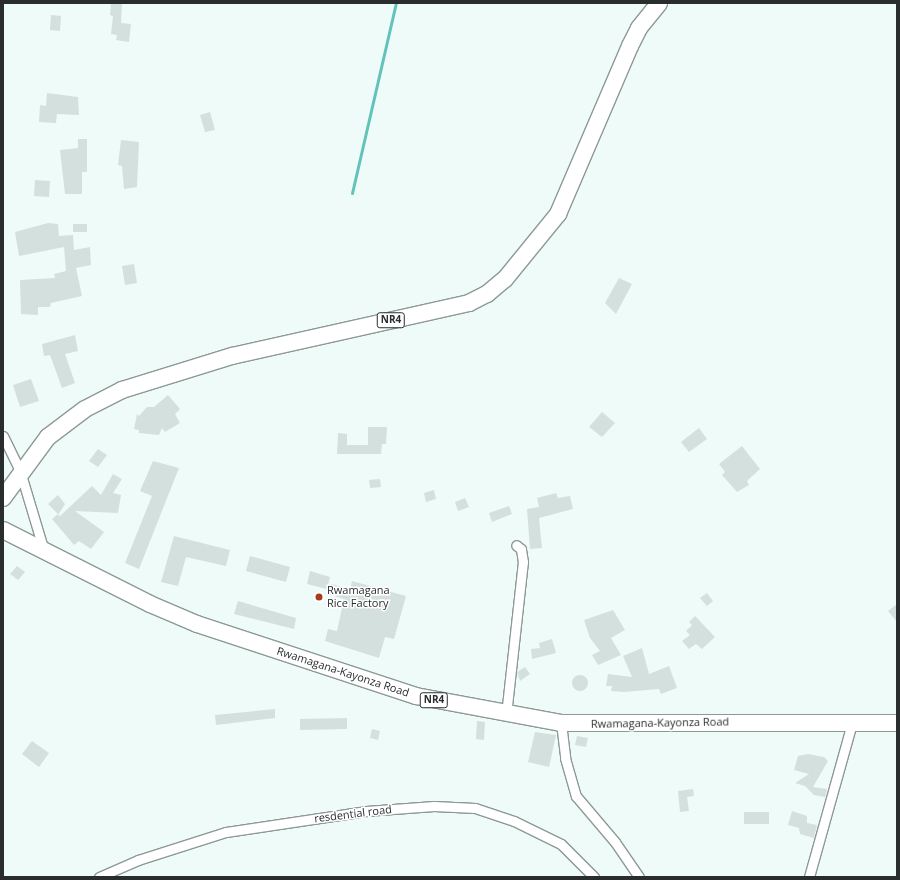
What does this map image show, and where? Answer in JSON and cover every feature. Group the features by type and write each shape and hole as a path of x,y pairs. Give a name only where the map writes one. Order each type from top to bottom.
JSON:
{"highway":[{"name":"NR4","path":"3,498 20,472 44,441 65,422 129,387 232,356 469,303 487,294 521,261 558,214 630,46 639,28 660,3"},
{"name":"Rwamagana-Kayonza Road","path":"3,530 150,604 205,626 395,690 506,715 561,723 897,723"}],"street":[{"path":"3,436 20,472 44,551"},
{"path":"506,715 523,562 521,549 516,545"},
{"path":"561,723 566,766 576,796 615,842 639,877"},
{"path":"809,877 852,723"},
{"name":"resdential road","path":"99,877 165,850 226,832 366,811 434,806 474,808 514,821 561,844 594,877"}],"building":[{"path":"111,3 122,3 121,23 131,24 129,42 116,40 117,35 111,34 113,16 110,15"},
{"path":"51,15 61,16 60,31 50,30"},
{"path":"47,93 78,97 79,115 57,114 56,123 39,122 40,105 46,106"},
{"path":"210,112 215,130 205,132 200,115"},
{"path":"78,139 87,139 87,172 82,172 82,194 65,194 60,150 78,148"},
{"path":"121,140 139,142 137,187 124,189 122,166 118,165"},
{"path":"35,180 50,181 49,197 34,196"},
{"path":"48,223 58,224 59,236 73,235 74,250 90,247 91,265 76,268 82,296 51,303 50,307 38,307 38,315 21,314 20,280 55,278 54,274 66,271 64,247 19,256 15,232"},
{"path":"73,224 87,224 87,232 73,232"},
{"path":"134,264 137,283 125,285 122,266"},
{"path":"619,278 632,284 616,314 605,303"},
{"path":"75,335 78,351 65,354 75,383 62,388 50,355 44,356 42,344"},
{"path":"31,379 39,401 20,407 13,385"},
{"path":"168,395 180,409 175,414 180,423 165,432 162,428 159,435 139,433 139,430 134,429 137,414 139,416 147,407 154,407"},
{"path":"602,412 615,423 602,437 589,427"},
{"path":"368,427 387,427 386,444 382,444 381,454 337,454 338,433 347,434 347,445 368,445"},
{"path":"699,428 707,439 689,452 681,442"},
{"path":"742,446 760,469 747,481 749,485 737,492 722,475 725,472 719,464"},
{"path":"98,449 107,455 98,467 89,461"},
{"path":"153,461 179,468 139,569 125,563 152,496 140,491"},
{"path":"113,474 122,479 113,493 121,495 118,513 75,511 104,532 91,549 79,541 74,545 52,519 58,514 48,504 58,495 65,504 58,515 60,516 92,486 101,495"},
{"path":"380,479 381,487 370,488 369,480"},
{"path":"434,490 436,499 426,502 424,493"},
{"path":"556,493 558,498 570,496 573,509 539,518 542,548 530,549 527,509 539,507 537,498"},
{"path":"465,498 469,507 458,511 455,502"},
{"path":"509,506 512,514 492,522 489,513"},
{"path":"174,536 230,550 226,566 186,557 178,586 161,582"},
{"path":"250,556 290,567 286,582 246,571"},
{"path":"17,566 25,572 18,580 10,574"},
{"path":"310,571 330,577 327,589 307,584"},
{"path":"352,581 406,596 394,639 385,637 379,658 325,641 328,629 337,631 344,599 328,594 331,584 350,589"},
{"path":"707,593 713,601 707,606 700,598"},
{"path":"238,601 296,618 294,629 234,614"},
{"path":"897,604 897,622 888,611"},
{"path":"613,610 625,630 611,638 621,655 598,665 592,655 600,651 590,638 584,620"},
{"path":"695,616 715,637 702,649 696,644 689,649 682,641 690,635 686,631 692,625 689,622"},
{"path":"552,639 556,653 532,659 531,649 540,648 539,643"},
{"path":"642,648 649,674 669,666 677,688 661,694 659,689 623,692 611,691 612,686 606,686 608,674 632,677 623,656"},
{"path":"525,667 530,674 520,681 517,672"},
{"path":"577,675 583,675 588,680 586,689 583,691 577,691 572,686 572,680"},
{"path":"275,709 275,718 216,725 215,715"},
{"path":"347,718 347,729 300,730 300,719"},
{"path":"477,721 485,722 484,740 476,739"},
{"path":"372,729 380,731 378,740 370,738"},
{"path":"535,732 556,735 549,767 528,762"},
{"path":"577,736 588,738 586,747 575,745"},
{"path":"32,741 49,753 39,767 22,754"},
{"path":"808,754 824,757 828,761 813,787 827,789 825,797 814,795 805,786 795,783 809,774 794,770 798,756"},
{"path":"693,789 694,796 687,797 689,811 680,812 678,791"},
{"path":"792,811 807,816 807,823 817,825 814,838 800,834 799,828 788,825"},
{"path":"744,812 769,812 769,824 744,824"}],"waterway":[{"path":"352,193 396,3"}],"place":[{"name":"Rwamagana Rice Factory","path":"319,597"}]}
